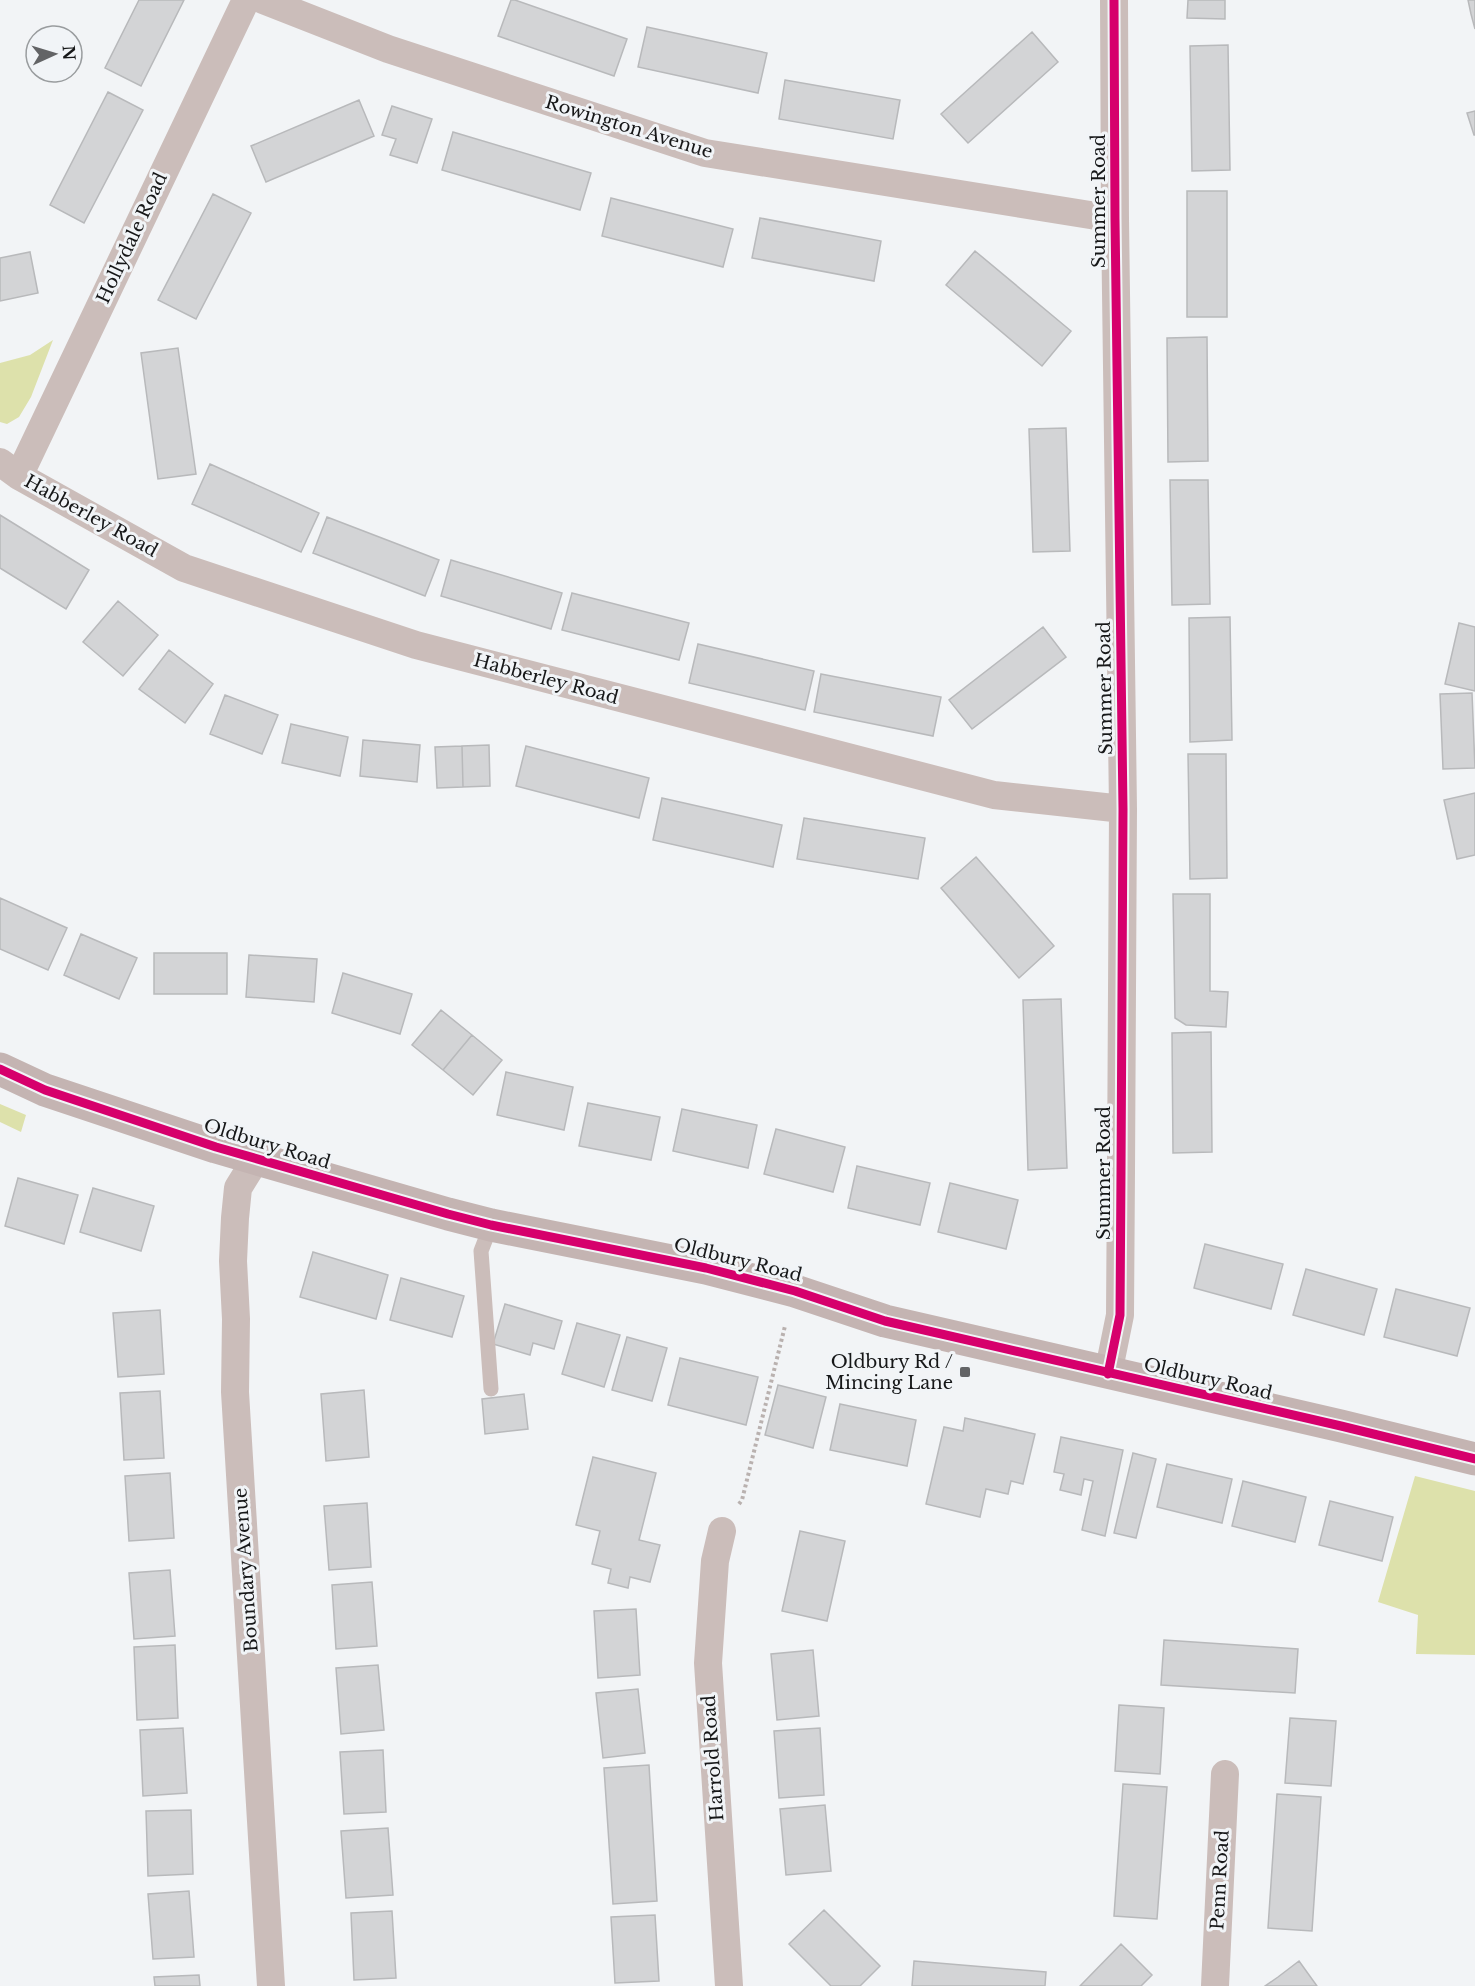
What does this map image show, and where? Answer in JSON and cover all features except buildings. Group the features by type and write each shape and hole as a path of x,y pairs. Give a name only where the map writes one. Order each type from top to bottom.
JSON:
{"main road":[{"name":"Oldbury Road","path":"0,1069 45,1090 256,1159 437,1211 491,1225 706,1268 795,1291 885,1321 1329,1423 1475,1459"}],"street":[{"name":"Hollydale Road","path":"10,469 246,0"},
{"name":"Rowington Avenue","path":"263,0 388,49 705,153 1115,219"},
{"name":"Summer Road","path":"1108,1374 1120,1315 1123,809 1114,0"},
{"name":"Habberley Road","path":"10,469 184,568 416,645 994,795 1123,809"},
{"name":"Boundary Avenue","path":"256,1159 238,1188 235,1218 233,1261 236,1319 235,1392 271,1986"},
{"name":"Harrold Road","path":"722,1531 715,1561 708,1663 729,1986"},
{"name":"Penn Road","path":"1215,1986 1225,1774"}],"lane":[{"path":"491,1225 481,1251 491,1389"}],"path":[{"path":"722,1531 742,1500 795,1291"}],"green space":[{"path":"53,340 31,397 19,417 7,424 0,422 0,363 30,355"},
{"path":"0,1104 26,1115 21,1132 0,1122"},
{"path":"1415,1476 1475,1491 1475,1655 1416,1654 1418,1615 1378,1602"}],"cycle path":[{"path":"1108,1374 1120,1315 1123,809 1114,0"},
{"path":"0,1069 45,1090 216,1147 448,1214 491,1225 706,1268 795,1291 885,1321 1475,1459"}],"place":[{"name":"Oldbury Rd / Mincing Lane","path":"965,1372"}]}
